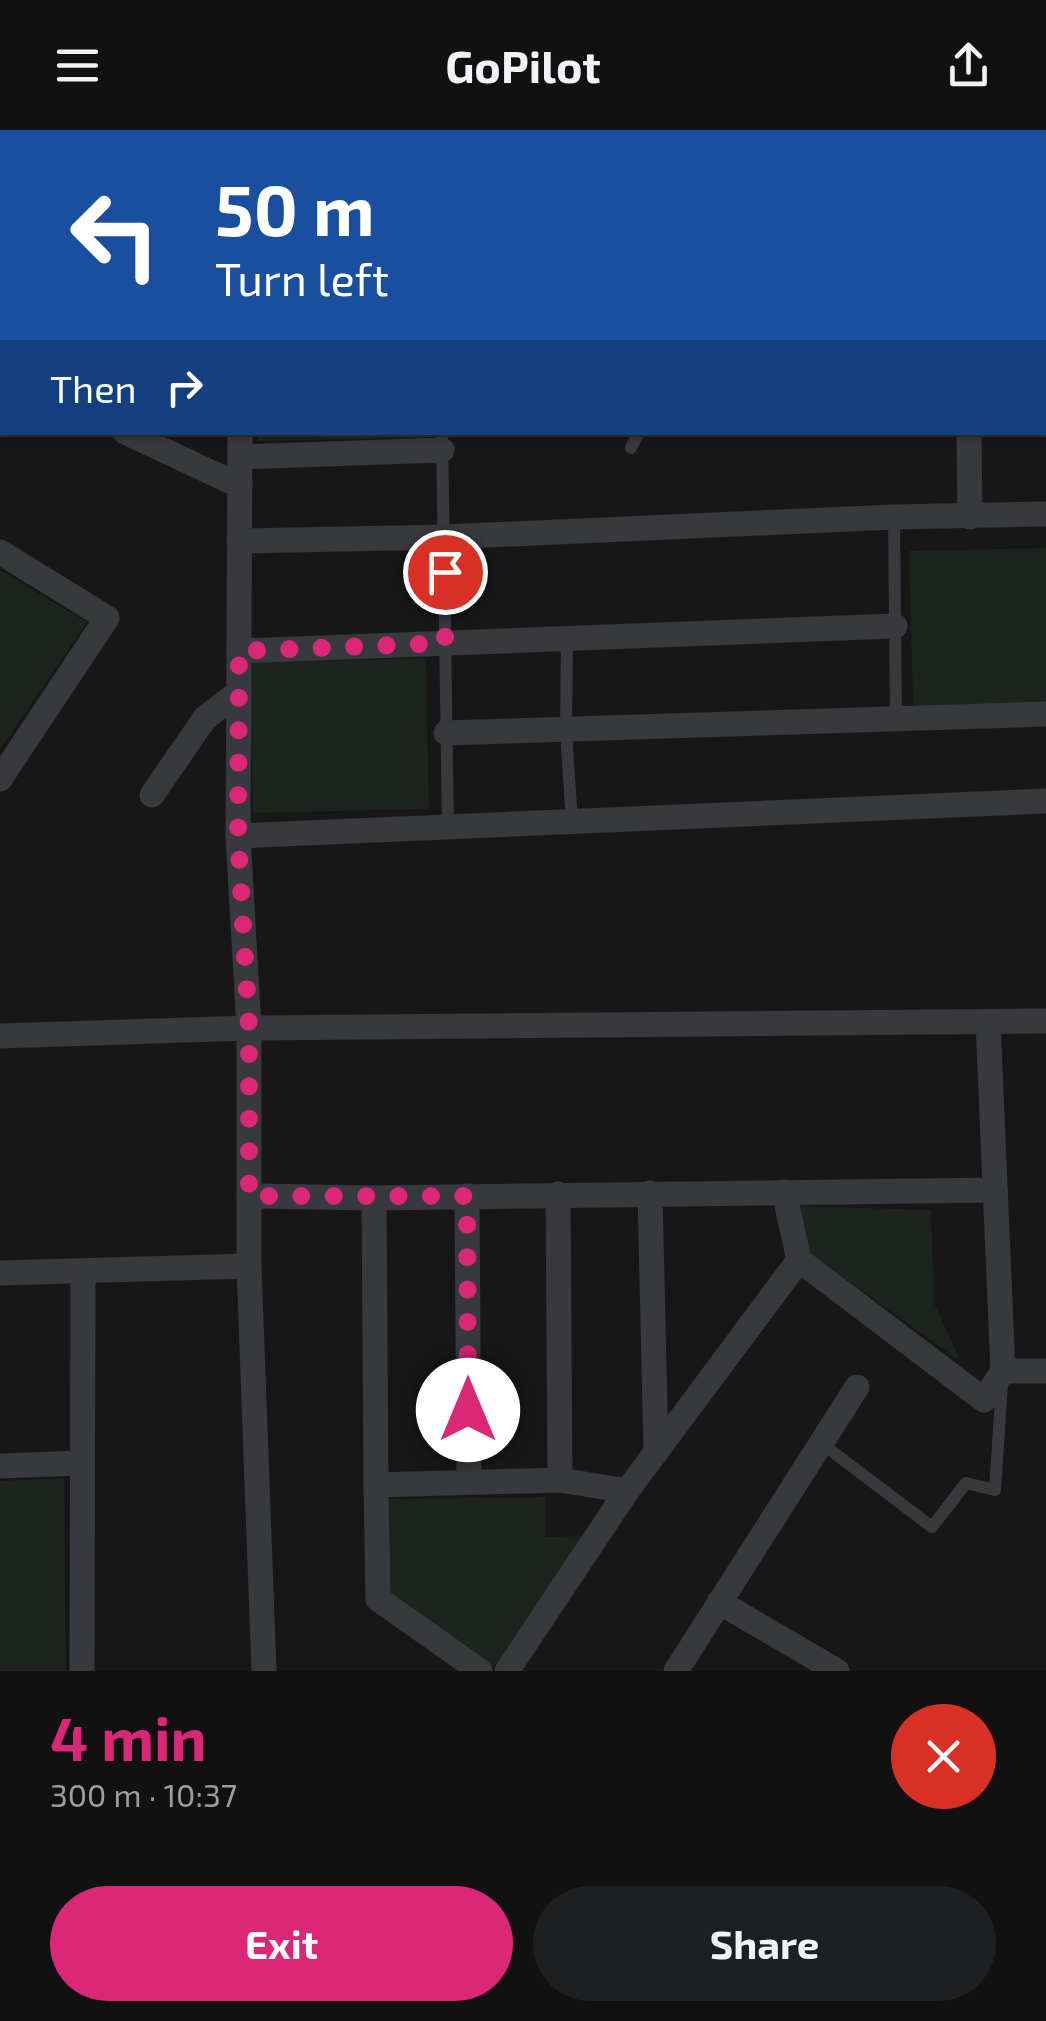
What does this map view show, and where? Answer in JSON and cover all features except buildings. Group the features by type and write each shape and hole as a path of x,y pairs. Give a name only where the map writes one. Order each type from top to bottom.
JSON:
{"street":[{"path":"132,435 240,486"},
{"path":"970,435 970,518"},
{"path":"264,1671 249,1266 249,1028 238,836 240,445 442,441"},
{"path":"239,541 1046,514"},
{"path":"0,552 107,618 0,779"},
{"path":"239,651 895,626"},
{"path":"152,796 206,718 239,692"},
{"path":"446,733 1046,714"},
{"path":"238,836 1046,801"},
{"path":"0,1036 249,1028 1046,1021"},
{"path":"784,1192 799,1260 984,1400 1003,1371 988,1022"},
{"path":"249,1196 374,1198 996,1190"},
{"path":"650,1193 656,1452"},
{"path":"558,1194 560,1480"},
{"path":"467,1196 468,1482"},
{"path":"374,1198 378,1598 480,1671"},
{"path":"507,1671 627,1491 799,1260"},
{"path":"0,1273 249,1266"},
{"path":"82,1671 83,1271"},
{"path":"1003,1371 1046,1371"},
{"path":"676,1671 857,1387"},
{"path":"0,1466 82,1463"},
{"path":"376,1485 560,1480 627,1491"},
{"path":"718,1602 837,1671"}],"lane":[{"path":"631,448 638,435"},
{"path":"442,441 448,828"},
{"path":"894,517 896,719"},
{"path":"567,639 566,730 572,823"},
{"path":"821,1443 932,1527 966,1483 995,1490 1003,1371"}],"shaded area":[{"path":"257,435 426,435 426,438 258,441"},
{"path":"1046,548 1046,703 913,707 909,551"},
{"path":"0,570 87,622 0,749"},
{"path":"426,658 429,809 253,813 249,663"},
{"path":"797,1206 931,1210 934,1303 961,1362 810,1253"},
{"path":"64,1478 66,1671 0,1671 0,1481"},
{"path":"546,1497 545,1537 583,1536 493,1668 387,1593 386,1499"}],"route":[{"path":"445,572 445,643 239,651 238,836 249,1028 249,1196 467,1196 468,1410"}]}
